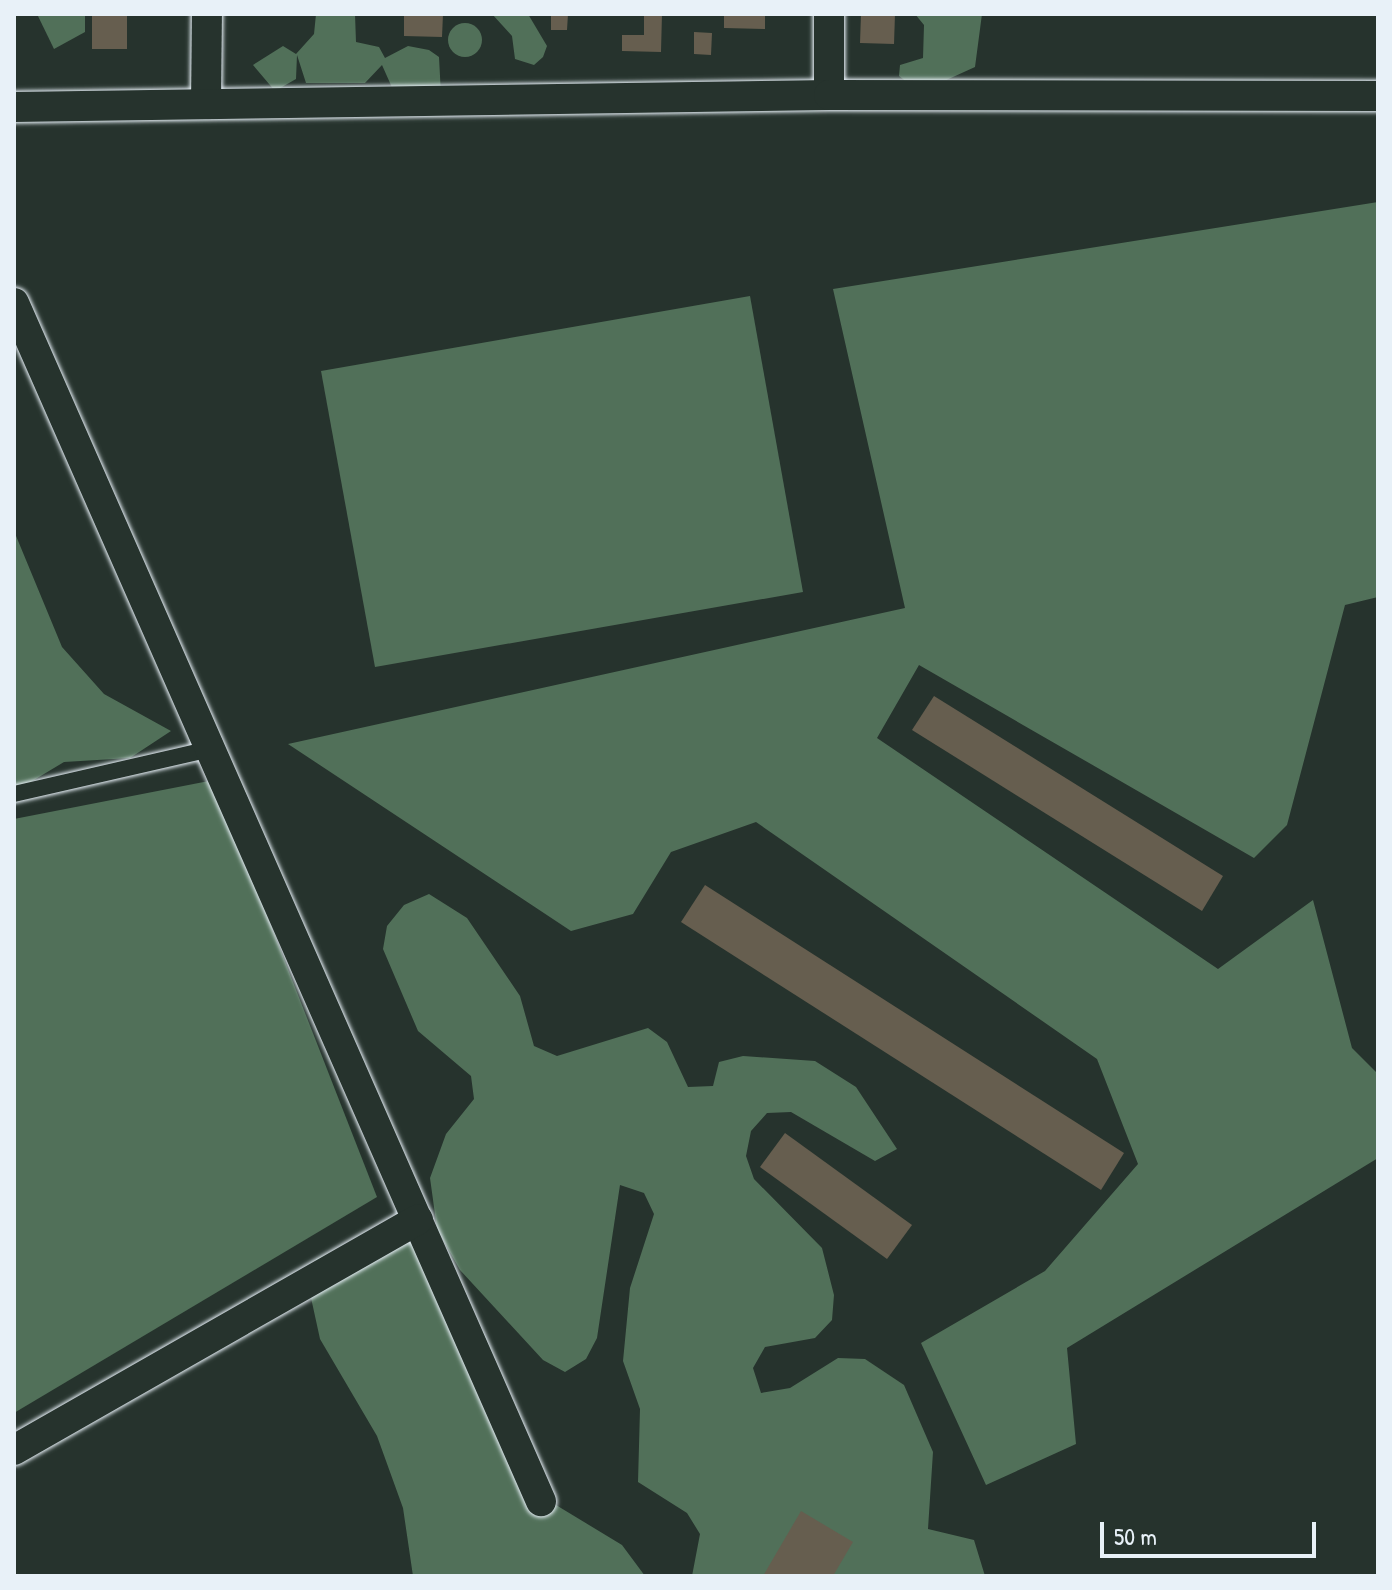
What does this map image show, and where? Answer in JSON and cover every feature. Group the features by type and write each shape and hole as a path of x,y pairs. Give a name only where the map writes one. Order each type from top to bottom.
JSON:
{"street":[{"path":"206,104 207,14"},
{"path":"829,14 829,95"},
{"path":"14,107 829,95 1378,96"},
{"path":"14,303 541,1501"},
{"path":"14,1450 418,1220"}],"lane":[{"path":"14,794 211,749"}],"green space":[{"path":"37,14 85,14 85,32 54,49"},
{"path":"316,14 355,14 356,42 379,47 385,58 408,46 429,50 439,57 441,95 394,92 382,65 365,83 306,83 297,55 296,79 275,91 253,65 283,46 296,54 314,34"},
{"path":"492,14 528,14 547,46 543,57 534,65 515,59 512,36"},
{"path":"915,14 982,14 975,67 920,92 899,76 900,65 923,58 924,25"},
{"path":"465,23 477,28 482,40 477,52 465,57 453,52 448,40 453,28"},
{"path":"1378,202 1378,597 1345,605 1287,825 1254,858 919,665 877,738 1218,969 1313,900 1352,1048 1378,1074 1378,1158 1067,1348 1076,1444 986,1485 921,1343 1045,1271 1138,1164 1097,1059 756,822 671,852 633,914 571,931 288,744 905,608 833,289"},
{"path":"750,296 803,592 375,667 321,371"},
{"path":"14,531 62,647 104,694 171,731 130,758 64,762 14,792"},
{"path":"214,780 377,1197 14,1413 14,819"},
{"path":"429,894 467,918 520,996 534,1046 557,1056 648,1028 667,1042 688,1087 713,1086 719,1062 743,1056 815,1061 856,1087 897,1149 875,1161 791,1112 767,1113 751,1131 746,1156 754,1179 822,1248 834,1295 832,1320 815,1338 765,1347 753,1368 761,1393 790,1388 838,1358 865,1359 904,1385 933,1452 928,1529 974,1540 985,1576 692,1576 700,1534 687,1513 638,1482 640,1409 623,1361 630,1288 654,1214 644,1193 620,1185 597,1338 586,1359 565,1372 543,1360 460,1270 437,1229 430,1178 446,1134 474,1099 471,1076 418,1031 383,949 387,926 404,905"},
{"path":"413,1238 435,1248 486,1337 529,1462 556,1505 622,1545 645,1576 413,1576 403,1508 377,1436 320,1339 308,1284 316,1259 363,1240"}],"building":[{"path":"92,14 127,14 127,49 92,49"},
{"path":"404,14 443,14 442,37 404,36"},
{"path":"551,14 568,14 567,30 551,30"},
{"path":"644,14 662,14 661,52 622,51 622,35 644,35"},
{"path":"724,14 765,14 765,29 724,28"},
{"path":"861,14 895,14 894,44 860,43"},
{"path":"694,32 712,33 711,55 694,54"},
{"path":"934,696 1223,876 1202,911 912,730"},
{"path":"705,885 1124,1153 1101,1190 681,922"},
{"path":"785,1133 912,1225 887,1259 760,1167"},
{"path":"801,1511 853,1542 833,1576 763,1576"}]}
